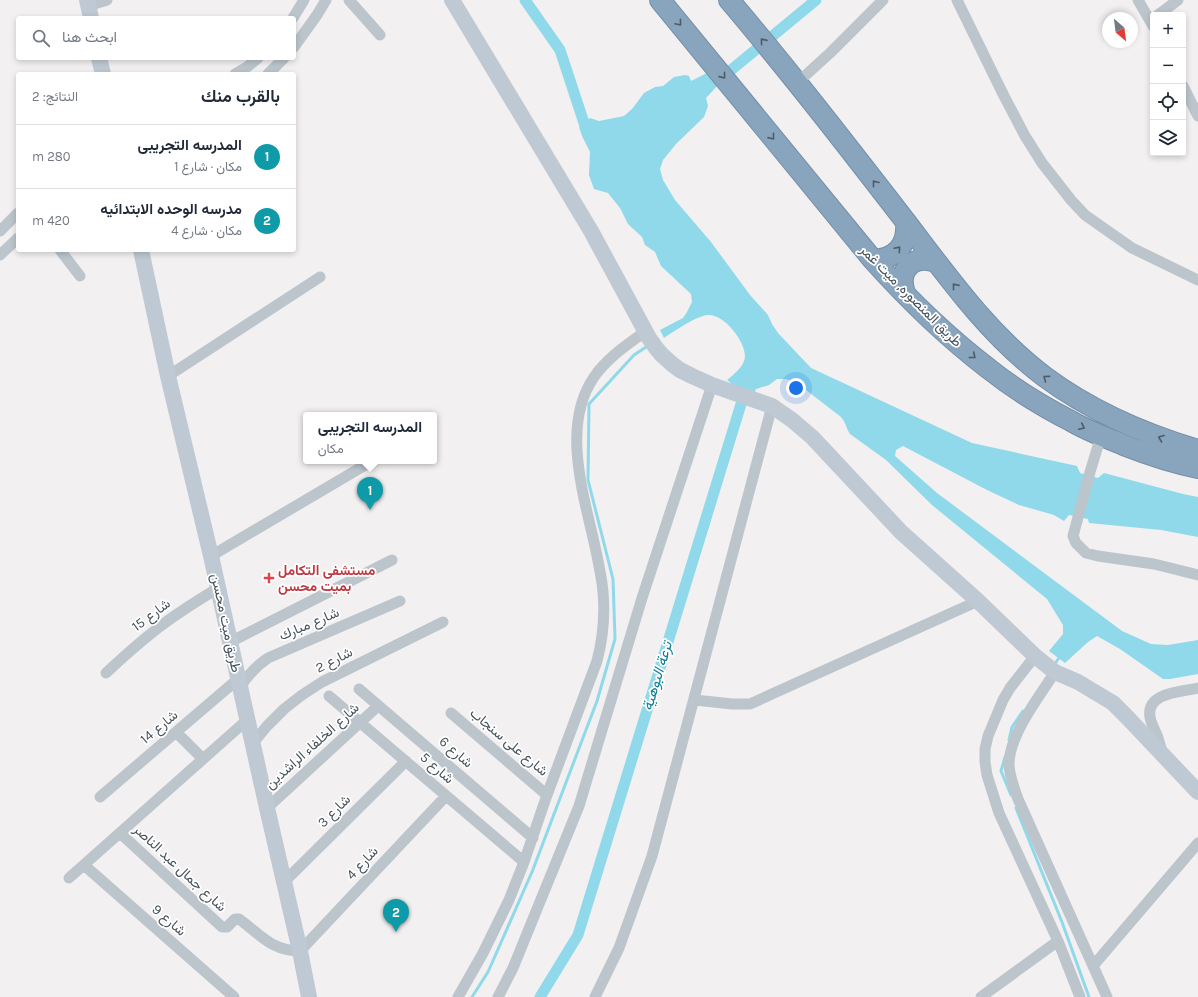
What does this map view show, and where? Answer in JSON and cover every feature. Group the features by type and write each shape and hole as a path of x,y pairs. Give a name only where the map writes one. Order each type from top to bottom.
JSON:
{"highway":[{"name":"طريق المنصوره, ميت غمر","path":"660,0 872,260 965,350 1016,389 1072,422 1101,436 1145,453 1198,468"},
{"path":"733,3 936,262 993,330 1045,377 1074,397 1106,415 1172,442 1198,450"},
{"path":"872,260 889,257 902,246 905,238 906,222"},
{"path":"905,293 902,286 902,279 904,272 914,261 929,259 936,262"}],"street":[{"path":"88,8 107,0"},
{"path":"294,16 304,0"},
{"path":"296,45 326,0"},
{"path":"349,0 380,35"},
{"path":"452,0 591,231 650,339 672,364 680,370 712,385 772,406 792,420 812,437 901,532 1046,665 1078,682 1113,704 1198,792"},
{"path":"792,77 830,53 883,0"},
{"path":"957,0 1025,136 1042,163 1071,200 1085,215 1132,248 1198,280"},
{"path":"1138,0 1150,16"},
{"path":"1163,12 1178,0"},
{"path":"100,60 102,72"},
{"path":"238,72 256,60"},
{"path":"270,72 282,60"},
{"path":"1186,92 1198,116"},
{"path":"0,231 16,215"},
{"path":"0,255 16,240"},
{"path":"62,252 80,276"},
{"name":"طريق ميت محسن","path":"141,252 168,376 211,556 300,951 309,997"},
{"path":"168,376 320,278"},
{"path":"458,997 483,953 509,900 597,661 602,639 604,606 602,581 582,488 577,454 579,412 586,392 605,363 617,352 650,339"},
{"path":"498,997 513,968 579,806 642,598 712,385"},
{"path":"595,997 619,948 652,856 772,406"},
{"path":"1101,436 1073,536 1076,543 1086,553 1154,564 1198,575"},
{"path":"211,556 367,464"},
{"path":"230,642 392,560"},
{"name":"شارع 15","path":"106,673 159,627 188,606 218,588"},
{"name":"شارع مبارك","path":"239,683 268,658 400,601"},
{"path":"694,700 740,704 756,702 978,601"},
{"name":"شارع 2","path":"253,743 284,709 315,686 443,622"},
{"path":"1046,665 1010,688 1003,700 988,736 985,749 985,762 989,782 999,813 1058,941 1080,997"},
{"path":"1046,665 1010,754 1009,767 1018,799 1107,997"},
{"name":"شارع 14","path":"100,797 176,732 239,683"},
{"path":"1163,755 1158,737 1150,719 1152,704 1164,695 1198,688"},
{"name":"شارع 6","path":"359,689 533,838"},
{"name":"شارع 5","path":"329,696 524,862"},
{"name":"شارع الخلفاء الراشدين","path":"267,808 378,706"},
{"name":"شارع على سنجاب","path":"451,713 547,795"},
{"path":"69,878 247,720"},
{"path":"176,732 203,759"},
{"name":"شارع 3","path":"284,882 406,761"},
{"name":"شارع 4","path":"300,951 446,796"},
{"name":"شارع جمال عبد الناصر","path":"120,833 222,927 227,927 235,919 239,919 277,948 300,951"},
{"path":"1093,966 1198,843"},
{"name":"شارع 9","path":"84,865 234,997"},
{"path":"981,997 1058,941"}],"water":[{"path":"709,72 719,84 706,98 708,106 704,117 676,144 663,160 660,169 663,180 675,200 711,242 750,295 768,315 778,333 811,368 972,443 1077,466 1080,473 1098,478 1104,473 1198,497 1198,537 1161,530 1089,523 1088,519 1069,515 1064,521 1054,515 1019,505 903,446 896,450 895,456 937,493 1122,631 1151,644 1168,645 1198,640 1198,674 1163,679 1120,649 1097,636 1088,642 1065,663 1049,651 1063,634 1063,625 1047,599 932,505 886,460 850,434 841,417 797,383 786,379 777,379 769,385 756,389 755,392 730,385 731,383 727,380 741,366 745,360 745,356 738,336 721,319 708,315 703,316 686,324 664,338 660,330 683,318 692,302 691,294 661,266 655,252 645,245 642,237 628,224 620,208 608,193 594,189 589,175 590,152 579,127 590,118 599,121 624,116 632,109 644,93 655,87 663,86 674,77 685,75 689,76 691,81"}],"waterway":[{"path":"525,0 560,50 584,123 592,133"},
{"path":"719,80 816,0"},
{"path":"472,997 488,972 532,872 597,701 615,639 613,579 588,480 589,404 634,355 649,345"},
{"name":"ترعة البوهية","path":"540,997 578,935 745,391"},
{"path":"1054,665 1061,655"},
{"path":"1009,740 1012,727 1023,711"},
{"path":"1005,757 1001,771 1011,795"},
{"path":"1016,808 1062,922 1089,997"}],"place":[{"name":"المدرسه التجريبى","path":"370,510"},
{"name":"مستشفى التكامل بميت محسن","path":"269,578"},
{"name":"مدرسه الوحده الابتدائيه","path":"396,932"}]}
